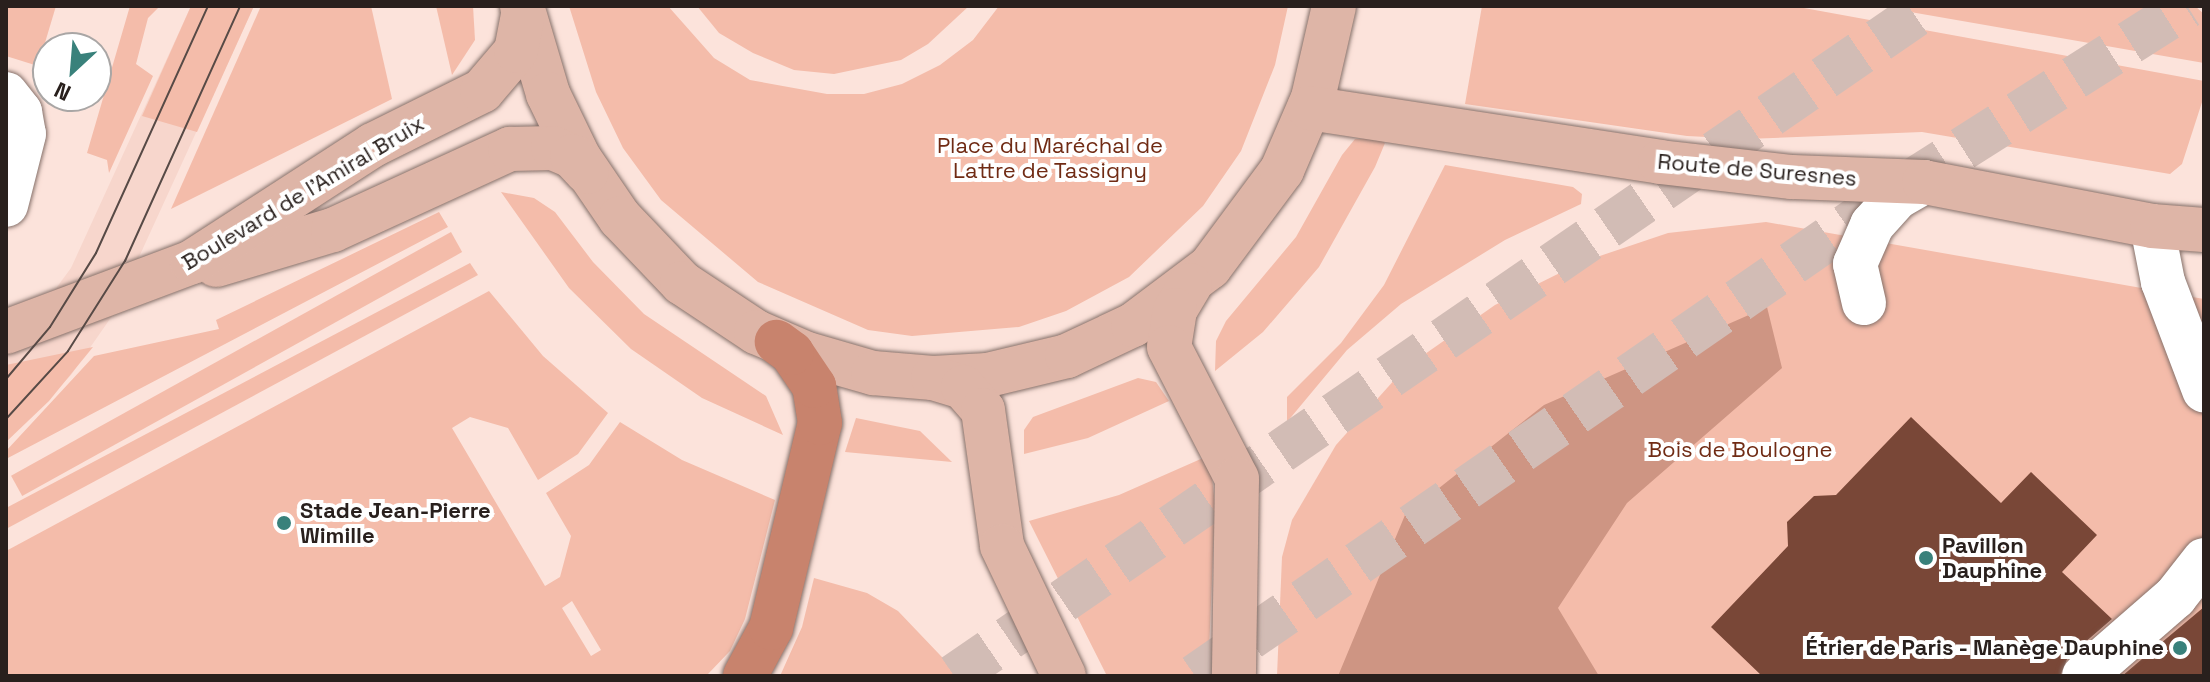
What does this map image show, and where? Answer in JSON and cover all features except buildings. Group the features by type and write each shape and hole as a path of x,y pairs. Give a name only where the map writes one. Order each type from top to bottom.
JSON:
{"highway":[{"path":"745,676 771,628 820,423 814,386 792,353 777,342"}],"main road":[{"path":"1234,676 1237,479 1169,347 1175,310 1192,283 1260,205 1309,108 1334,6"},
{"path":"523,10 548,94 589,174 620,218 682,283 777,342 862,370 933,378 988,375 1067,356 1133,325 1192,283"},
{"name":"Boulevard de l'Amiral Bruix","path":"127,290 192,262 373,145 482,91 516,51 523,10"},
{"name":"Route de Suresnes","path":"1309,108 1675,164 1792,177 1924,182 2152,226 2204,230"},
{"name":"Boulevard de l'Amiral Bruix","path":"6,332 127,290 333,230 510,149 553,148 572,156 589,174"},
{"path":"933,378 963,387 983,410 1002,546 1064,676"}],"street":[{"path":"6,205 23,145 13,103"},
{"path":"1864,303 1855,264 1872,225 1896,198 1924,182"},
{"path":"2152,226 2163,282 2204,390"},
{"path":"2084,676 2175,597 2204,560"}],"shaded area":[{"path":"191,6 254,6 112,316 71,375 6,442 6,356 71,268"},
{"path":"1767,307 1782,368 1627,503 1558,608 1599,676 1338,676 1405,515 1544,405"}],"green space":[{"path":"6,6 56,6 48,32 32,32 32,64 6,56"},
{"path":"130,6 160,6 148,18 136,64 153,76 109,173 107,160 87,153 99,112 112,112 112,68"},
{"path":"191,6 254,6 197,132 142,116"},
{"path":"261,6 371,6 392,99 171,209"},
{"path":"436,6 473,6 475,40 452,75"},
{"name":"Place du Maréchal de Lattre de Tassigny","path":"569,6 668,6 714,58 750,80 827,94 864,94 902,84 940,65 973,40 999,6 1288,6 1275,65 1241,151 1203,206 1129,277 1066,311 1019,327 912,336 868,330 758,282 661,200 623,148 596,92"},
{"path":"697,6 969,6 928,44 901,60 834,74 794,70 753,53 719,33"},
{"path":"1482,6 1793,6 2204,81 2204,96 2182,164 2170,174 1922,132 1746,139 1687,136 1465,104"},
{"path":"1876,6 2195,6 2204,14 2204,63"},
{"path":"1377,138 1385,143 1375,167 1319,267 1263,332 1215,371 1216,341 1226,321 1296,237 1342,155 1355,139"},
{"path":"1445,165 1573,187 1582,194 1581,204 1505,240 1401,304 1347,350 1287,422 1287,397 1341,343 1384,285"},
{"path":"501,192 534,198 555,212 593,262 644,314 766,396 783,435 702,398 631,349 569,288"},
{"path":"439,212 448,227 6,459 6,451 94,356 219,329 216,320"},
{"name":"Bois de Boulogne","path":"1766,222 2204,299 2204,676 1277,676 1282,557 1292,520 1336,445 1405,368 1495,305 1582,262 1668,233"},
{"path":"451,232 462,252 22,496 11,476"},
{"path":"470,263 478,275 6,529 6,508"},
{"name":"Stade Jean-Pierre Wimille","path":"489,291 543,356 608,413 578,454 538,480 508,428 470,417 452,428 545,586 560,577 571,536 546,493 589,465 620,422 682,460 775,500 745,619 730,651 708,674 6,676 6,551","holes":["572,601 601,650 591,656 562,608"]},
{"path":"93,347 49,401 6,442 6,365"},
{"path":"1138,378 1156,382 1169,401 1088,438 1024,454 1024,430 1033,417"},
{"path":"856,418 920,431 952,462 845,452"},
{"path":"1203,458 1212,477 1215,505 1208,676 1107,676 1029,521 1119,495"},
{"path":"814,578 867,593 898,611 960,676 780,676 802,627"}],"tunnel":[{"path":"954,676 1929,6"},
{"path":"1195,676 1907,184 2187,6"}],"tram line":[{"path":"6,379 50,327 96,253 208,6"},
{"path":"6,419 68,351 125,261 240,6"}],"place":[{"name":"Stade Jean-Pierre Wimille","path":"284,523"},
{"name":"Pavillon Dauphine","path":"1926,558"},
{"name":"Étrier de Paris - Manège Dauphine","path":"2180,648"}]}
